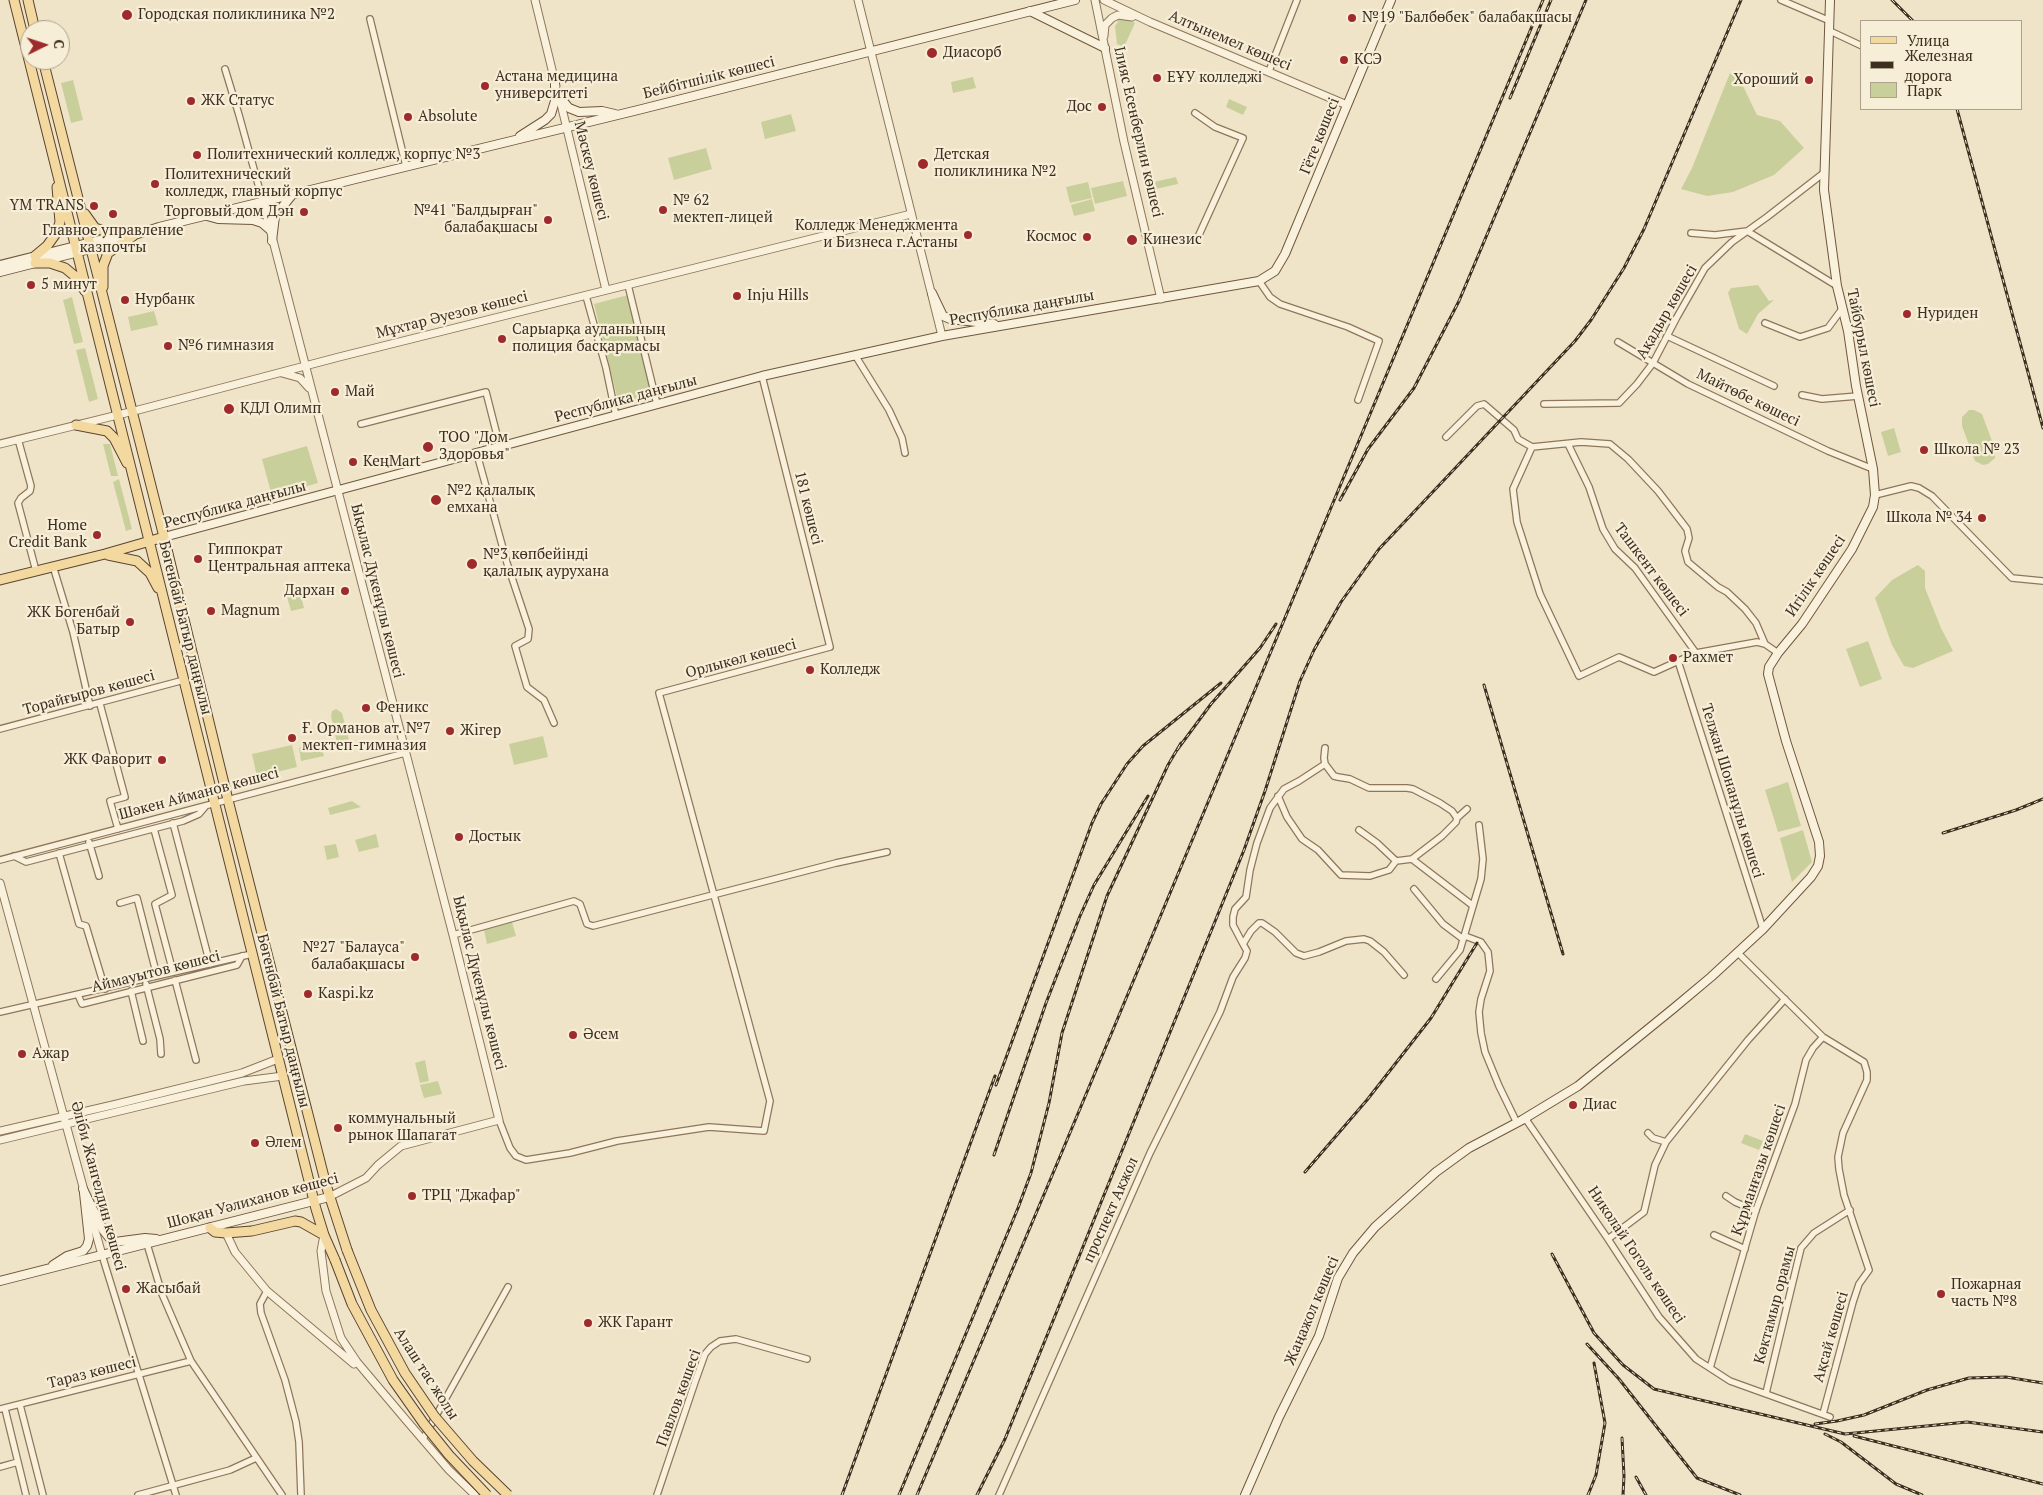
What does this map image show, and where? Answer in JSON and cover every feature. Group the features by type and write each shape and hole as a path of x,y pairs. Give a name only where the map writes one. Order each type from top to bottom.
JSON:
{"main road":[{"name":"Бөгенбай Батыр даңғылы","path":"14,0 184,680 210,806 252,954 314,1201 324,1235 335,1260"},
{"path":"28,0 33,20"},
{"path":"1030,11 1051,0"},
{"name":"Бейбітшілік көшесі","path":"0,272 35,260 132,234 1075,0"},
{"name":"Гёте көшесі","path":"1267,277 1275,271 1285,254 1391,0"},
{"name":"Тайбурыл көшесі","path":"1830,0 1824,190 1837,286 1848,331 1858,396 1873,468 1875,496"},
{"path":"1030,11 1105,48"},
{"name":"Бөгенбай Батыр даңғылы","path":"46,70 329,1197 347,1250"},
{"path":"515,139 545,120 551,114 556,101 555,80"},
{"path":"558,95 569,108 579,112 602,111 617,115"},
{"path":"58,174 57,192 60,222 57,232 35,260 66,268 76,277 89,297"},
{"path":"272,241 275,216 292,195"},
{"path":"80,206 95,228 104,231 132,234"},
{"path":"208,216 218,219 253,220 262,223 269,229"},
{"path":"103,297 104,260 108,253 132,234"},
{"name":"Бейбітшілік көшесі","path":"0,265 35,260"},
{"name":"Республика даңғылы","path":"0,580 35,568 53,566 105,554 149,539 164,538 337,492 762,376 942,336 1161,299 1259,281 1267,277"},
{"path":"932,293 944,316 950,319 1006,325"},
{"path":"76,425 101,428 109,432 132,472"},
{"name":"Игілік көшесі","path":"1763,929 1811,877 1818,866 1820,856 1819,842 1783,732 1768,674 1769,667 1802,624 1852,549 1873,507 1875,496"},
{"path":"105,554 137,561 145,567 165,603"},
{"path":"1521,1120 1578,1086 1682,1002 1763,929"},
{"name":"Жаңажол көшесі","path":"1245,1495 1275,1424 1319,1336 1338,1278 1353,1253 1375,1227 1436,1172 1468,1148 1521,1120"},
{"path":"83,1188 103,1230 111,1240 115,1242 145,1238 162,1240"},
{"path":"46,1269 67,1256 83,1251 87,1246 89,1239 83,1188"},
{"name":"Шоқан Уәлиханов көшесі","path":"0,1280 329,1197"},
{"path":"210,1228 215,1232 226,1233 252,1231 295,1221 301,1222 324,1235"},
{"name":"Алаш тас жолы","path":"347,1250 371,1310 405,1373 435,1417 472,1461 508,1495"},
{"name":"Алаш тас жолы","path":"335,1260 352,1304 393,1380 449,1455 487,1495"}],"street":[{"name":"Мәскеу көшесі","path":"535,0 606,290"},
{"path":"858,0 942,336"},
{"name":"Ілияс Есенберлин көшесі","path":"1095,0 1124,142 1161,299"},
{"name":"Алтынемел көшесі","path":"1104,0 1150,22 1347,105"},
{"path":"1269,71 1297,0"},
{"path":"1781,0 1830,21"},
{"path":"1105,48 1105,25 1112,18 1118,15 1150,22"},
{"path":"370,19 406,166"},
{"path":"1830,31 1860,45"},
{"name":"Ықылас Дүкенұлы көшесі","path":"225,70 263,202 404,753 453,934 499,1120"},
{"path":"1195,113 1215,127 1243,138 1198,237"},
{"name":"Ақадыр көшесі","path":"1544,404 1619,403 1653,363 1706,268 1726,247 1824,172"},
{"name":"Мұхтар Әуезов көшесі","path":"0,444 911,214"},
{"path":"1691,233 1715,235 1747,231 1837,286"},
{"path":"1259,281 1270,297 1280,304 1348,327 1379,341 1358,400"},
{"path":"628,285 657,404"},
{"path":"586,296 606,368 616,416"},
{"path":"1765,323 1800,336 1828,328 1842,308"},
{"path":"1667,336 1774,386"},
{"name":"Майтөбе көшесі","path":"1618,342 1688,384 1828,451 1873,468"},
{"path":"855,355 889,410 902,438 906,453"},
{"path":"280,372 300,378 311,389"},
{"name":"181 көшесі","path":"762,376 830,647"},
{"path":"361,424 486,392 500,447"},
{"path":"1802,395 1822,399 1858,396"},
{"path":"1446,437 1478,406 1484,404 1514,430 1518,439 1532,447 1568,444 1610,444 1628,459 1658,491 1687,530 1689,538 1685,551 1688,562 1718,587 1727,592 1745,609 1756,623 1765,644"},
{"path":"18,439 31,486 30,491 18,503 35,568"},
{"name":"Ташкент көшесі","path":"1568,444 1589,487 1603,529 1615,549 1635,568 1696,653"},
{"path":"1532,447 1513,489 1517,522 1540,594 1579,676 1619,657 1654,672 1696,653 1757,642 1765,644 1778,653"},
{"path":"477,454 507,563 529,629 528,639 515,646 527,687 544,700 554,723"},
{"path":"1875,496 1911,486 1924,490 2012,578 2043,581"},
{"path":"53,566 73,632 90,706"},
{"name":"Орлыкөл көшесі","path":"712,896 659,694 830,647"},
{"name":"Телжан Шонанұлы көшесі","path":"1678,661 1763,929"},
{"name":"Торайғыров көшесі","path":"0,729 100,704 184,680"},
{"path":"100,704 125,797 110,801 118,830"},
{"path":"1326,748 1325,764 1334,776 1350,779 1369,788 1407,788 1422,793 1452,811 1457,818"},
{"name":"Шәкен Айманов көшесі","path":"0,860 210,806 404,753"},
{"path":"1325,764 1284,789 1278,796 1264,821 1250,870 1246,897 1235,909 1232,917 1233,925 1244,942 1251,931 1259,923 1262,923 1276,932 1296,953 1304,956 1346,941 1364,939 1370,941 1384,952 1404,975"},
{"path":"1278,796 1287,817 1302,839 1318,850 1341,875 1370,876 1389,870 1396,861 1412,859 1442,836 1467,809"},
{"path":"14,856 26,862 173,824 199,814 210,806"},
{"path":"173,824 210,964"},
{"path":"1436,979 1460,950 1481,880 1483,859 1478,825"},
{"path":"154,829 172,896 155,904 174,972"},
{"path":"1358,830 1377,843 1396,861"},
{"path":"88,837 99,876"},
{"path":"453,934 574,900 580,904 587,924 593,926 836,863 887,852"},
{"name":"Аймауытов көшесі","path":"59,853 78,924 86,926 105,988"},
{"path":"1412,859 1472,905"},
{"name":"Әліби Жангелдин көшесі","path":"0,884 102,1255 176,1495"},
{"name":"Николай Гоголь көшесі","path":"1414,889 1443,924 1464,937 1481,942 1488,952 1490,971 1479,1012 1481,1033 1486,1052 1499,1086 1521,1120 1608,1239 1659,1317 1696,1359 1730,1381 1830,1417"},
{"path":"499,1120 510,1148 516,1156 526,1160 570,1153 617,1141 709,1127 764,1131 770,1101 712,896"},
{"path":"120,903 137,898 157,976"},
{"name":"проспект Акжол","path":"999,1495 1150,1153 1220,1012 1233,977 1245,958 1244,942"},
{"path":"1738,953 1823,1036 1864,1062 1868,1080 1844,1133 1839,1151 1838,1169 1850,1210"},
{"name":"Аймауытов көшесі","path":"0,1012 252,954"},
{"name":"Аймауытов көшесі","path":"78,995 82,1004 237,965 242,956"},
{"path":"146,979 160,1038 161,1054"},
{"path":"175,980 196,1060"},
{"path":"131,991 143,1041"},
{"path":"1608,1239 1644,1212 1656,1164 1666,1142 1748,1040 1786,999"},
{"name":"Құрманғазы көшесі","path":"1710,1368 1756,1211 1795,1104 1806,1060 1823,1036"},
{"path":"0,1131 242,1073 278,1059"},
{"path":"242,1073 244,1081"},
{"path":"0,1140 244,1081 283,1076"},
{"name":"Шоқан Уәлиханов көшесі","path":"329,1197 366,1178 401,1146 499,1120"},
{"path":"1648,1133 1653,1138 1666,1142"},
{"path":"1726,1196 1756,1211"},
{"name":"Ақсай көшесі","path":"1823,1414 1853,1302 1859,1284 1869,1270 1850,1210"},
{"name":"Көктамыр орамы","path":"1766,1393 1801,1248 1814,1233 1850,1210"},
{"path":"226,1233 235,1252 267,1291 366,1373"},
{"path":"324,1235 321,1251 326,1291 341,1338 351,1355 366,1373 449,1470 475,1495"},
{"path":"1714,1235 1745,1249"},
{"path":"148,1244 162,1294 191,1361 282,1495"},
{"path":"423,1439 508,1287"},
{"path":"267,1291 260,1304 261,1312 285,1380 296,1422 299,1442 301,1495"},
{"name":"Павлов көшесі","path":"657,1495 695,1382 706,1354 712,1347 720,1341 736,1339 806,1359"},
{"name":"Тараз көшесі","path":"3,1409 191,1361"},
{"path":"20,1405 43,1495"},
{"path":"3,1409 26,1495"},
{"path":"138,1495 230,1470 256,1458"},
{"path":"0,1467 18,1462"}],"green space":[{"path":"1124,17 1135,23 1124,47 1117,44 1115,26 1118,22 1116,19"},
{"path":"1730,73 1742,84 1757,115 1780,121 1804,148 1774,175 1733,192 1707,196 1681,189 1692,168"},
{"path":"973,77 976,88 953,93 951,82"},
{"path":"73,80 83,120 71,123 61,83"},
{"path":"1229,99 1247,107 1243,115 1226,107"},
{"path":"791,114 796,131 765,139 761,122"},
{"path":"706,148 712,169 674,180 668,158"},
{"path":"1176,177 1178,184 1151,190 1149,183"},
{"path":"1123,181 1127,196 1095,204 1091,188"},
{"path":"1088,182 1092,198 1070,203 1066,187"},
{"path":"1092,199 1095,211 1074,216 1071,205"},
{"path":"1758,285 1769,301 1774,300 1758,314 1747,334 1739,329 1728,293 1731,288"},
{"path":"628,295 652,397 619,405 594,304"},
{"path":"72,297 83,342 74,344 63,300"},
{"path":"154,311 158,325 131,331 128,317"},
{"path":"85,348 98,399 89,402 76,350"},
{"path":"1969,410 1982,414 1995,449 1995,458 1988,464 1983,465 1975,461 1962,426 1962,417"},
{"path":"1894,428 1901,452 1888,456 1881,432"},
{"path":"103,444 110,444 118,476 111,476"},
{"path":"307,446 318,483 272,496 262,459"},
{"path":"119,479 132,529 126,531 113,482"},
{"path":"1918,565 1925,571 1925,588 1941,628 1953,651 1913,668 1904,666 1892,645 1875,598 1892,580"},
{"path":"299,589 304,608 291,611 286,593"},
{"path":"1868,641 1882,679 1860,687 1846,649"},
{"path":"336,709 342,713 350,744 350,748 345,751 338,747 331,716 332,711"},
{"path":"543,736 548,757 514,765 509,744"},
{"path":"321,743 324,756 301,761 299,748"},
{"path":"292,745 297,767 257,777 252,754"},
{"path":"1788,782 1801,826 1778,832 1765,790"},
{"path":"352,801 361,807 330,815 328,808"},
{"path":"1803,830 1812,862 1792,882 1780,838"},
{"path":"376,834 379,847 359,852 355,840"},
{"path":"336,844 339,857 327,860 324,846"},
{"path":"512,922 516,936 487,944 484,930"},
{"path":"425,1060 429,1081 420,1083 415,1063"},
{"path":"438,1081 442,1094 424,1098 420,1085"},
{"path":"1745,1134 1763,1141 1759,1150 1741,1143"}],"railway":[{"path":"917,1495 1543,0"},
{"path":"1510,98 1551,0"},
{"path":"1340,500 1368,449 1414,388 1459,301 1586,0"},
{"path":"977,1495 1005,1439 1244,850 1300,681 1314,650 1341,602 1379,549 1575,341 1591,320 1624,268 1644,229 1741,0"},
{"path":"1892,0 1912,20"},
{"path":"1957,110 2043,428"},
{"path":"1177,750 1211,704 1260,648 1276,624"},
{"path":"996,1085 1092,823 1101,804 1127,764 1143,746 1221,683"},
{"path":"1484,685 1563,954"},
{"path":"899,1495 1031,1173 1049,1103 1062,1033 1107,896 1168,765 1181,743"},
{"path":"994,1155 1046,1003 1080,916 1094,885 1148,796"},
{"path":"1943,833 2016,810 2043,799"},
{"path":"1305,1172 1367,1100 1431,1018 1477,943"},
{"path":"842,1495 995,1076"},
{"path":"1552,1254 1594,1333 1623,1365 1654,1389 1845,1434 1967,1422 2043,1432"},
{"path":"1587,1344 1619,1379 1697,1478 1740,1495"},
{"path":"1588,1495 1596,1475 1605,1423 1594,1363"},
{"path":"1815,1424 1864,1415 1927,1390 1969,1378 2006,1377 2043,1383"},
{"path":"1825,1434 1841,1442 1896,1484 1922,1495"},
{"path":"1854,1436 2043,1484"},
{"path":"1622,1438 1623,1495"},
{"path":"1636,1477 1646,1495"}],"place":[{"name":"Городская поликлиника №2","path":"127,15"},
{"name":"№19 \"Балбөбек\" балабақшасы","path":"1352,18"},
{"name":"Диасорб","path":"932,53"},
{"name":"КСЭ","path":"1344,60"},
{"name":"ЕҰУ колледжі","path":"1157,78"},
{"name":"Хороший","path":"1809,80"},
{"name":"Астана медицина университеті","path":"485,86"},
{"name":"ЖК Статус","path":"191,101"},
{"name":"Дос","path":"1102,107"},
{"name":"Absolute","path":"408,117"},
{"name":"Политехнический колледж, корпус №3","path":"197,155"},
{"name":"Детская поликлиника №2","path":"923,164"},
{"name":"Политехнический колледж, главный корпус","path":"155,184"},
{"name":"YM TRANS","path":"94,206"},
{"name":"№ 62 мектеп-лицей","path":"663,210"},
{"name":"Торговый дом Дэн","path":"304,212"},
{"name":"Главное управление казпочты","path":"113,214"},
{"name":"№41 \"Балдырған\" балабақшасы","path":"548,220"},
{"name":"Колледж Менеджмента и Бизнеса г.Астаны","path":"968,235"},
{"name":"Космос","path":"1087,237"},
{"name":"Кинезис","path":"1132,240"},
{"name":"5 минут","path":"31,285"},
{"name":"Inju Hills","path":"737,296"},
{"name":"Нурбанк","path":"125,300"},
{"name":"Нуриден","path":"1907,314"},
{"name":"Сарыарқа ауданының полиция басқармасы","path":"502,339"},
{"name":"№6 гимназия","path":"168,346"},
{"name":"Май","path":"335,392"},
{"name":"КДЛ Олимп","path":"229,409"},
{"name":"ТОО \"Дом Здоровья\"","path":"428,447"},
{"name":"Школа № 23","path":"1924,450"},
{"name":"КеңMart","path":"353,462"},
{"name":"№2 қалалық емхана","path":"436,500"},
{"name":"Школа № 34","path":"1982,518"},
{"name":"Home Credit Bank","path":"97,535"},
{"name":"Гиппократ Центральная аптека","path":"198,559"},
{"name":"№3 көпбейінді қалалық аурухана","path":"472,564"},
{"name":"Дархан","path":"345,591"},
{"name":"Magnum","path":"211,611"},
{"name":"ЖК Богенбай Батыр","path":"130,622"},
{"name":"Рахмет","path":"1673,658"},
{"name":"Колледж","path":"810,670"},
{"name":"Феникс","path":"366,708"},
{"name":"Жiгер","path":"450,731"},
{"name":"Ғ. Орманов ат. №7 мектеп-гимназия","path":"292,738"},
{"name":"ЖК Фаворит","path":"162,760"},
{"name":"Достык","path":"459,837"},
{"name":"№27 \"Балауса\" балабақшасы","path":"415,957"},
{"name":"Kaspi.kz","path":"308,994"},
{"name":"Әсем","path":"573,1035"},
{"name":"Ажар","path":"22,1054"},
{"name":"Диас","path":"1573,1105"},
{"name":"коммунальный рынок Шапагат","path":"338,1128"},
{"name":"Әлем","path":"255,1143"},
{"name":"ТРЦ \"Джафар\"","path":"412,1196"},
{"name":"Жасыбай","path":"126,1289"},
{"name":"Пожарная часть №8","path":"1941,1294"},
{"name":"ЖК Гарант","path":"588,1323"}]}
